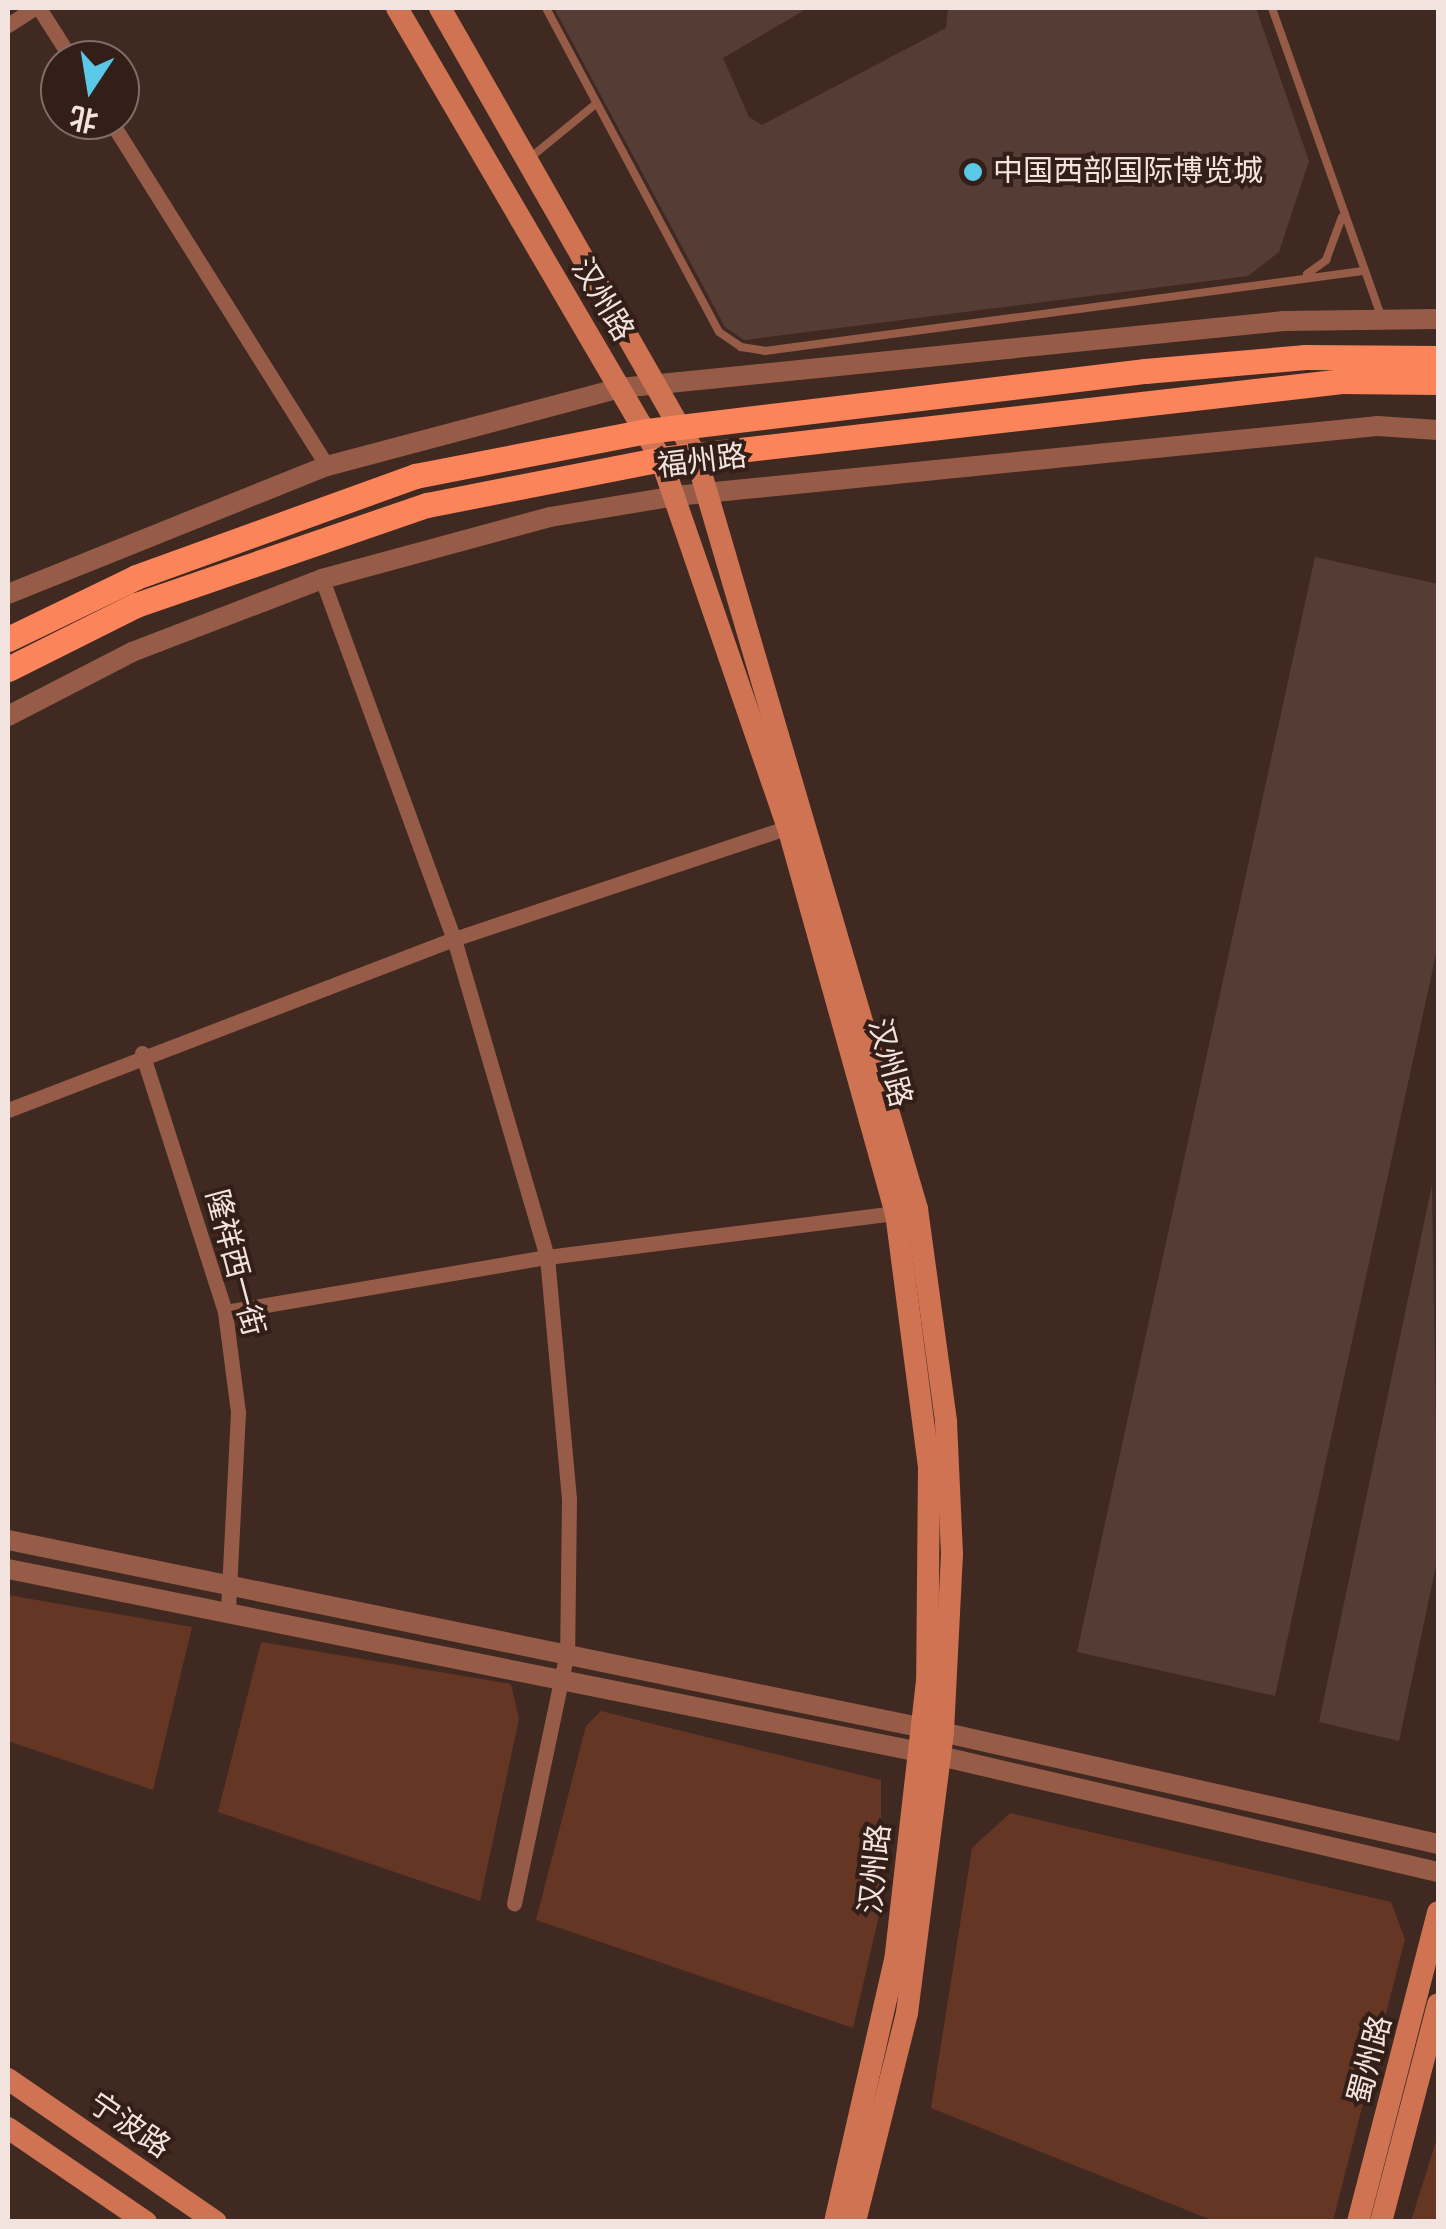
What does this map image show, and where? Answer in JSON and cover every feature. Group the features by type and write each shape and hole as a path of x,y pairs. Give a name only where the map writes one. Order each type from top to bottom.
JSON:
{"main road":[{"name":"汉州路","path":"397,8 661,459 788,827 907,1211"},
{"name":"汉州路","path":"440,8 531,157 661,385 696,456 710,494 907,1211 929,1466 933,1730 907,2013 855,2222"},
{"name":"福州路","path":"8,639 136,577 415,476 647,431 1181,368 1438,358"},
{"name":"福州路","path":"8,669 136,605 280,550 426,505 661,459 1342,381 1438,382"},
{"name":"汉州路","path":"835,2222 882,2029 930,1755"},
{"name":"蜀州路","path":"1358,2222 1438,1912"},
{"name":"蜀州路","path":"1381,2222 1438,2004"},
{"name":"宁波路","path":"8,2079 216,2222"},
{"path":"8,2128 146,2222"}],"street":[{"path":"8,25 36,8 58,40"},
{"path":"123,140 327,466"},
{"path":"8,594 327,466 620,388 1284,321 1438,319"},
{"name":"福州路","path":"8,716 132,652 322,579 417,548 674,496 1377,426 1438,430"},
{"path":"322,579 454,939 547,1257 569,1499 567,1652 514,1903"},
{"path":"8,1110 142,1054 454,939 788,827"},
{"name":"隆祥西一街","path":"142,1054 226,1312 238,1412 233,1587 228,1612"},
{"path":"226,1312 547,1257 907,1211"},
{"path":"8,1540 567,1652 1438,1844"},
{"path":"8,1569 563,1677 930,1755 1438,1872"}],"lane":[{"path":"546,8 718,332 753,350 1362,270"},
{"path":"1272,8 1382,320"},
{"path":"531,157 598,103"},
{"path":"1297,278 1326,260 1342,212"}],"shaded area":[{"path":"8,1595 192,1627 153,1790 8,1741"},
{"path":"261,1642 511,1684 519,1719 480,1901 218,1812"},
{"path":"601,1711 881,1780 881,1907 853,2028 536,1920 586,1726"},
{"path":"1010,1813 1391,1902 1405,1939 1333,2221 1214,2221 931,2108 972,1848"},
{"path":"1438,2135 1438,2221 1411,2221"}],"building":[{"name":"中国西部国际博览城","path":"554,8 808,8 723,58 749,117 762,125 946,28 948,8 1256,8 1309,161 1279,252 1248,276 744,340 725,327"},
{"path":"1315,557 1438,584 1438,945 1275,1696 1077,1652"},
{"path":"1432,1185 1438,1556 1399,1741 1319,1722"}],"place":[{"name":"中国西部国际博览城","path":"973,172"}]}
